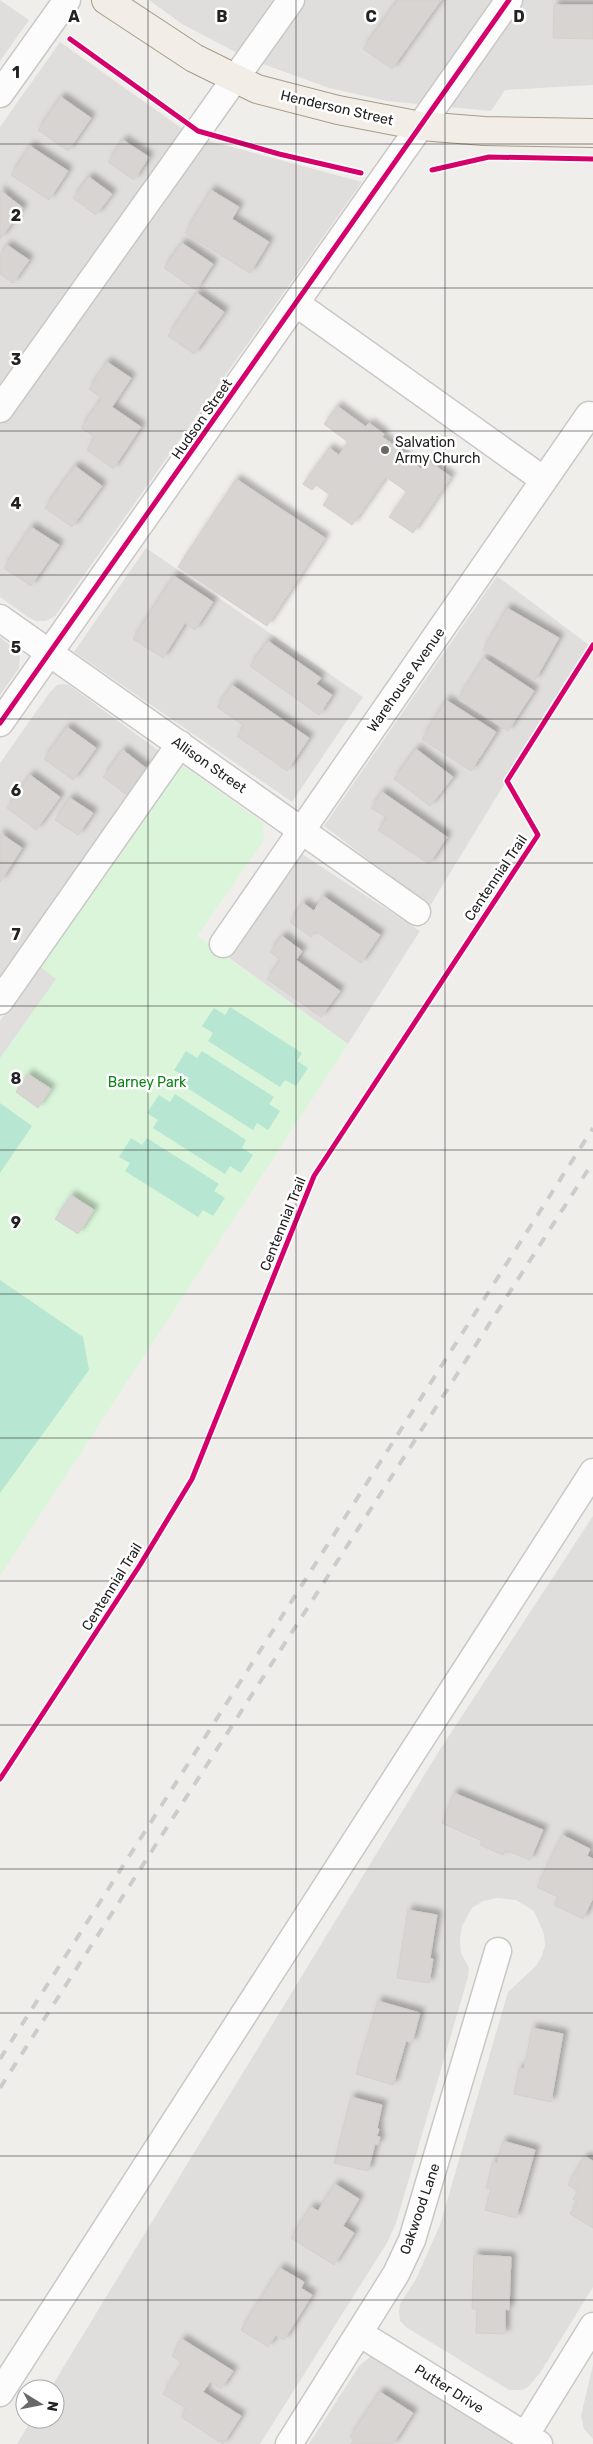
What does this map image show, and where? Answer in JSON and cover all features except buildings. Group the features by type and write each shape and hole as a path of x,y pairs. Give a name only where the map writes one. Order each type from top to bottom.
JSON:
{"main road":[{"name":"Henderson Street","path":"106,0 194,58 256,89 338,110 421,126 484,131 593,132"}],"street":[{"path":"0,94 67,0"},
{"path":"0,409 291,0"},
{"name":"Hudson Street","path":"0,723 297,304 509,0"},
{"path":"297,304 544,480"},
{"name":"Warehouse Avenue","path":"223,944 589,415"},
{"name":"Allison Street","path":"0,618 418,912"},
{"path":"0,1001 180,744"},
{"path":"0,2393 593,1472"},
{"name":"Oakwood Lane","path":"289,2444 396,2274 412,2240 498,1951"},
{"path":"532,2440 593,2326"},
{"name":"Putter Drive","path":"359,2333 532,2440"}],"shaded area":[{"path":"0,0 29,20 0,61"},
{"path":"149,0 593,0 593,85 505,90 491,111 387,101 329,88 249,59 182,24"},
{"path":"60,42 194,137 362,182 55,616 46,621 36,621 0,597 0,127"},
{"path":"146,548 363,697 292,802 74,652"},
{"path":"497,576 589,645 430,906 324,826"},
{"path":"0,637 18,651 20,657 19,668 0,695"},
{"path":"57,685 69,685 170,759 0,1001 0,763 50,692"},
{"path":"302,854 420,931 348,1044 229,958"},
{"path":"39,966 56,979 0,1058 0,1021"},
{"path":"593,1516 593,2287 540,2373 528,2387 522,2390 509,2390 406,2327 400,2321 400,2304 416,2279 440,2225 508,1992 536,1966 542,1956 545,1945 544,1934 534,1911 516,1900 497,1898 483,1901 472,1908 462,1926 460,1939 461,1953 469,1968 468,1977 396,2223 387,2243 260,2444 17,2444 26,2429 65,2429 65,2379 56,2379 439,1751"},
{"path":"371,2356 384,2356 523,2444 309,2444 359,2366"},
{"path":"593,2365 593,2439 584,2429 581,2416"}],"green space":[{"name":"Barney Park","path":"180,763 263,823 264,840 197,936 348,1044 0,1576 0,1021"},
{"path":"230,1007 302,1053 297,1061 308,1068 296,1086 285,1080 280,1087 208,1041 213,1033 202,1026 214,1008 225,1015"},
{"path":"186,1051 197,1058 202,1051 274,1097 269,1104 280,1111 268,1130 257,1123 253,1130 181,1084 185,1077 174,1070"},
{"path":"175,1094 246,1140 242,1148 253,1155 241,1173 230,1166 225,1174 153,1128 158,1120 147,1113 159,1095 170,1102"},
{"path":"0,1103 32,1126 0,1173"},
{"path":"131,1138 142,1145 147,1138 219,1184 214,1191 225,1198 213,1216 203,1210 198,1217 125,1171 130,1163 119,1157"},
{"path":"0,1280 83,1337 89,1370 0,1493"}],"railway":[{"path":"0,2059 593,1128"},
{"path":"0,2088 593,1162"}],"cycle path":[{"path":"0,723 509,0"},
{"path":"70,39 198,131 279,154 361,173"},
{"path":"432,170 489,157 593,159"},
{"name":"Centennial Trail","path":"0,1779 140,1565 192,1479 314,1176 538,835 507,781 593,645"}],"place":[{"name":"Salvation Army Church","path":"385,450"}]}
